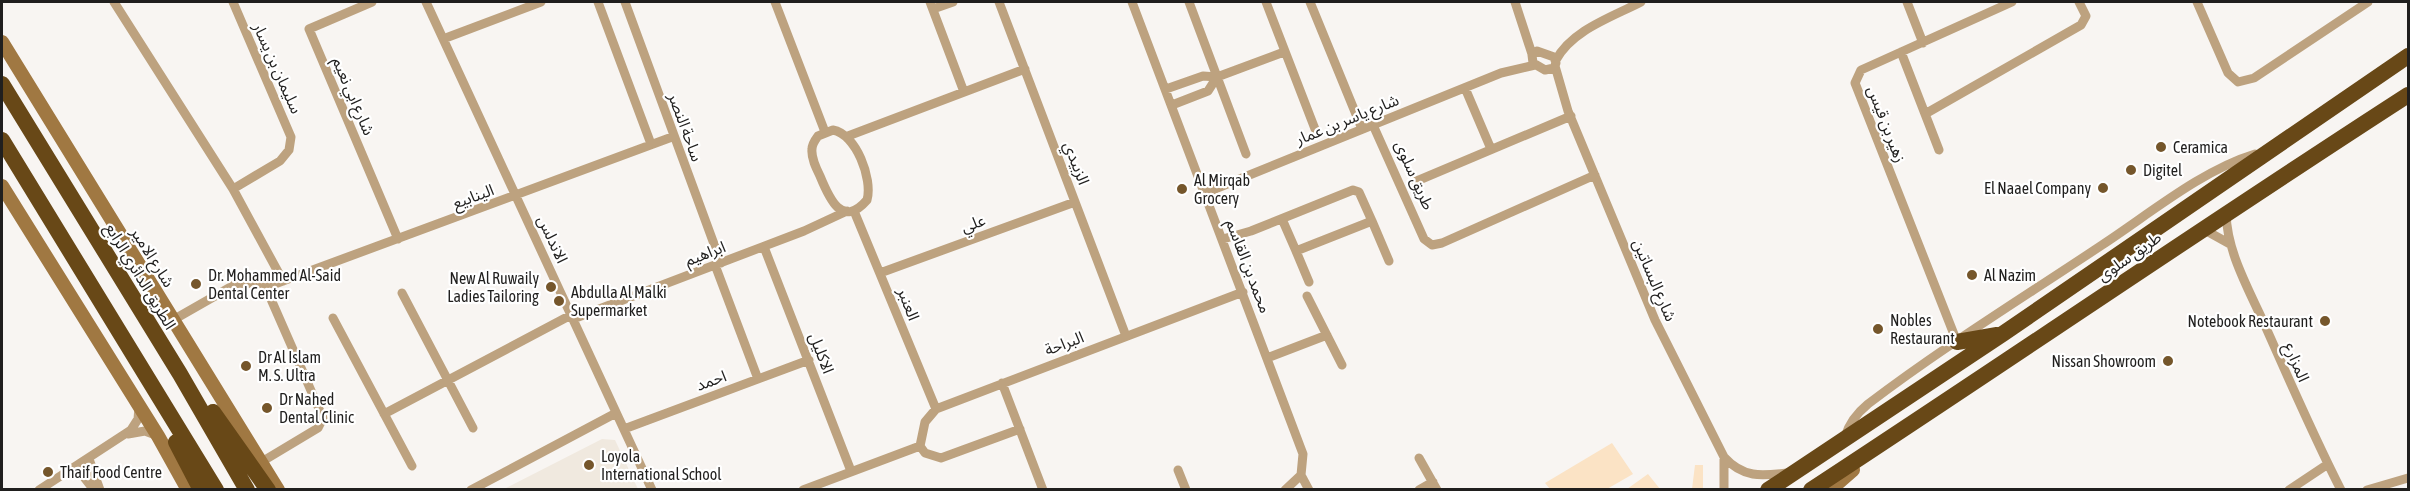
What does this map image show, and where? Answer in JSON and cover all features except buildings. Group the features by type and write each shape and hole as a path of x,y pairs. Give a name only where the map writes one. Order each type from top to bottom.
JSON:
{"highway":[{"name":"طريق سلوى","path":"1768,489 2004,333 2409,56"},
{"name":"الطريق الدائري الرابع","path":"2,84 180,374 247,489"},
{"name":"طريق سلوى","path":"1811,489 2226,213 2409,95"},
{"path":"2,140 216,489"},
{"path":"1957,342 2004,333"},
{"path":"180,374 210,408 268,489"},
{"path":"163,402 176,442 201,489"}],"main road":[{"name":"شارع الامير","path":"2,42 278,489"},
{"path":"2,186 158,436 188,489"},
{"name":"طريق سلوى","path":"1830,489 1893,436"}],"street":[{"path":"114,2 233,189 283,281"},
{"name":"سليمان بن يسار","path":"233,2 291,137 289,150 280,161 233,189"},
{"name":"شارع ابي نعيم","path":"372,2 309,29 398,239"},
{"name":"الاندلس","path":"426,2 652,489"},
{"path":"443,39 541,2"},
{"path":"597,2 651,144"},
{"name":"ساحة النصر","path":"625,2 758,379"},
{"path":"775,2 825,132"},
{"path":"953,2 931,5 964,92"},
{"name":"الزبيدي","path":"999,2 1126,336"},
{"name":"محمد بن القاسم","path":"1132,2 1303,454 1301,475"},
{"path":"1189,2 1246,154"},
{"path":"1266,2 1315,129"},
{"path":"1310,2 1362,129"},
{"path":"1517,2 1542,51 1555,63"},
{"path":"1517,2 1534,60 1548,70 1555,63 1562,49 1576,36 1641,2"},
{"path":"1907,2 1923,43"},
{"name":"زهير بن قيس","path":"1957,342 1855,83 1862,70 2012,2"},
{"path":"1925,114 2081,25 2086,16 2079,2"},
{"path":"2197,2 2228,73 2238,82 2254,78 2368,2"},
{"path":"1534,60 1542,51"},
{"path":"1166,89 1203,76 1217,77 1284,52"},
{"path":"1901,52 1939,150"},
{"name":"شارع ياسر بن عمار","path":"1205,193 1534,60"},
{"name":"شارع البساتين","path":"1534,60 1553,83 1569,114 1655,320 1724,457 1739,471 1746,474 1762,476 1792,473"},
{"name":"شارع البساتين","path":"1555,63 1569,114"},
{"path":"848,136 870,191 867,200 850,211 836,207 830,200 813,158 813,143 825,132 833,130 848,136 1025,69"},
{"path":"1172,105 1208,91 1214,85 1217,77"},
{"path":"1465,88 1491,149"},
{"name":"طريق سلوى","path":"2387,109 2409,106"},
{"path":"1412,183 1569,114"},
{"name":"طريق سلوى","path":"1373,125 1424,239 1437,245 1595,175"},
{"name":"الينابيع","path":"264,288 672,137"},
{"name":"طريق سلوى","path":"1845,438 1848,426 1867,405 1957,342 2206,177 2251,156 2272,151"},
{"path":"1224,242 1353,190 1359,192 1389,261"},
{"name":"علي","path":"880,273 1075,202"},
{"name":"ابراهيم","path":"384,414 572,317 764,247 850,211"},
{"name":"العنبر","path":"850,211 880,273 936,409"},
{"name":"المزارع","path":"2226,213 2230,244 2314,439 2341,489"},
{"path":"1282,219 1309,282"},
{"path":"1296,251 1372,221"},
{"path":"2202,229 2230,244"},
{"name":"الاكليل","path":"764,247 851,471"},
{"path":"173,320 236,284 258,283 264,288 323,418 318,428 262,461"},
{"name":"البراحة","path":"936,409 1243,292"},
{"path":"402,293 473,428"},
{"path":"1307,296 1342,364"},
{"path":"333,318 412,466"},
{"path":"1268,358 1327,335"},
{"name":"احمد","path":"624,429 809,360"},
{"path":"1002,383 1043,489"},
{"path":"39,489 126,435 138,419 139,406"},
{"path":"920,446 925,422 936,409"},
{"path":"471,489 616,413"},
{"path":"920,446 933,457 941,458 1020,429"},
{"path":"126,435 145,431 158,436"},
{"path":"803,489 920,446"},
{"name":"شارع البساتين","path":"1724,457 1724,489"},
{"path":"1419,458 1435,486 1419,489"},
{"path":"89,459 100,489"},
{"path":"2289,489 2328,464"},
{"path":"76,467 94,489"},
{"path":"1178,470 1186,489"},
{"path":"1285,489 1301,475 1309,489"},
{"path":"2367,489 2409,478"}],"shaded area":[{"name":"Loyola International School","path":"602,439 615,440 638,489 504,489"},
{"path":"1612,443 1633,474 1607,489 1550,489 1545,483"},
{"path":"1695,465 1703,465 1703,489 1692,489"},
{"path":"1648,474 1660,489 1627,489"}],"place":[{"name":"Ceramica","path":"2161,147"},
{"name":"Digitel","path":"2131,170"},
{"name":"El Naael Company","path":"2103,188"},
{"name":"Al Mirqab Grocery","path":"1182,189"},
{"name":"Al Nazim","path":"1972,275"},
{"name":"Dr. Mohammed Al-Said Dental Center","path":"196,284"},
{"name":"New Al Ruwaily Ladies Tailoring","path":"551,287"},
{"name":"Abdulla Al Malki Supermarket","path":"559,301"},
{"name":"Notebook Restaurant","path":"2325,321"},
{"name":"Nobles Restaurant","path":"1878,329"},
{"name":"Nissan Showroom","path":"2168,361"},
{"name":"Dr Al Islam M. S. Ultra","path":"246,366"},
{"name":"Dr Nahed Dental Clinic","path":"267,408"},
{"name":"Loyola International School","path":"589,465"},
{"name":"Thaif Food Centre","path":"48,472"}]}
